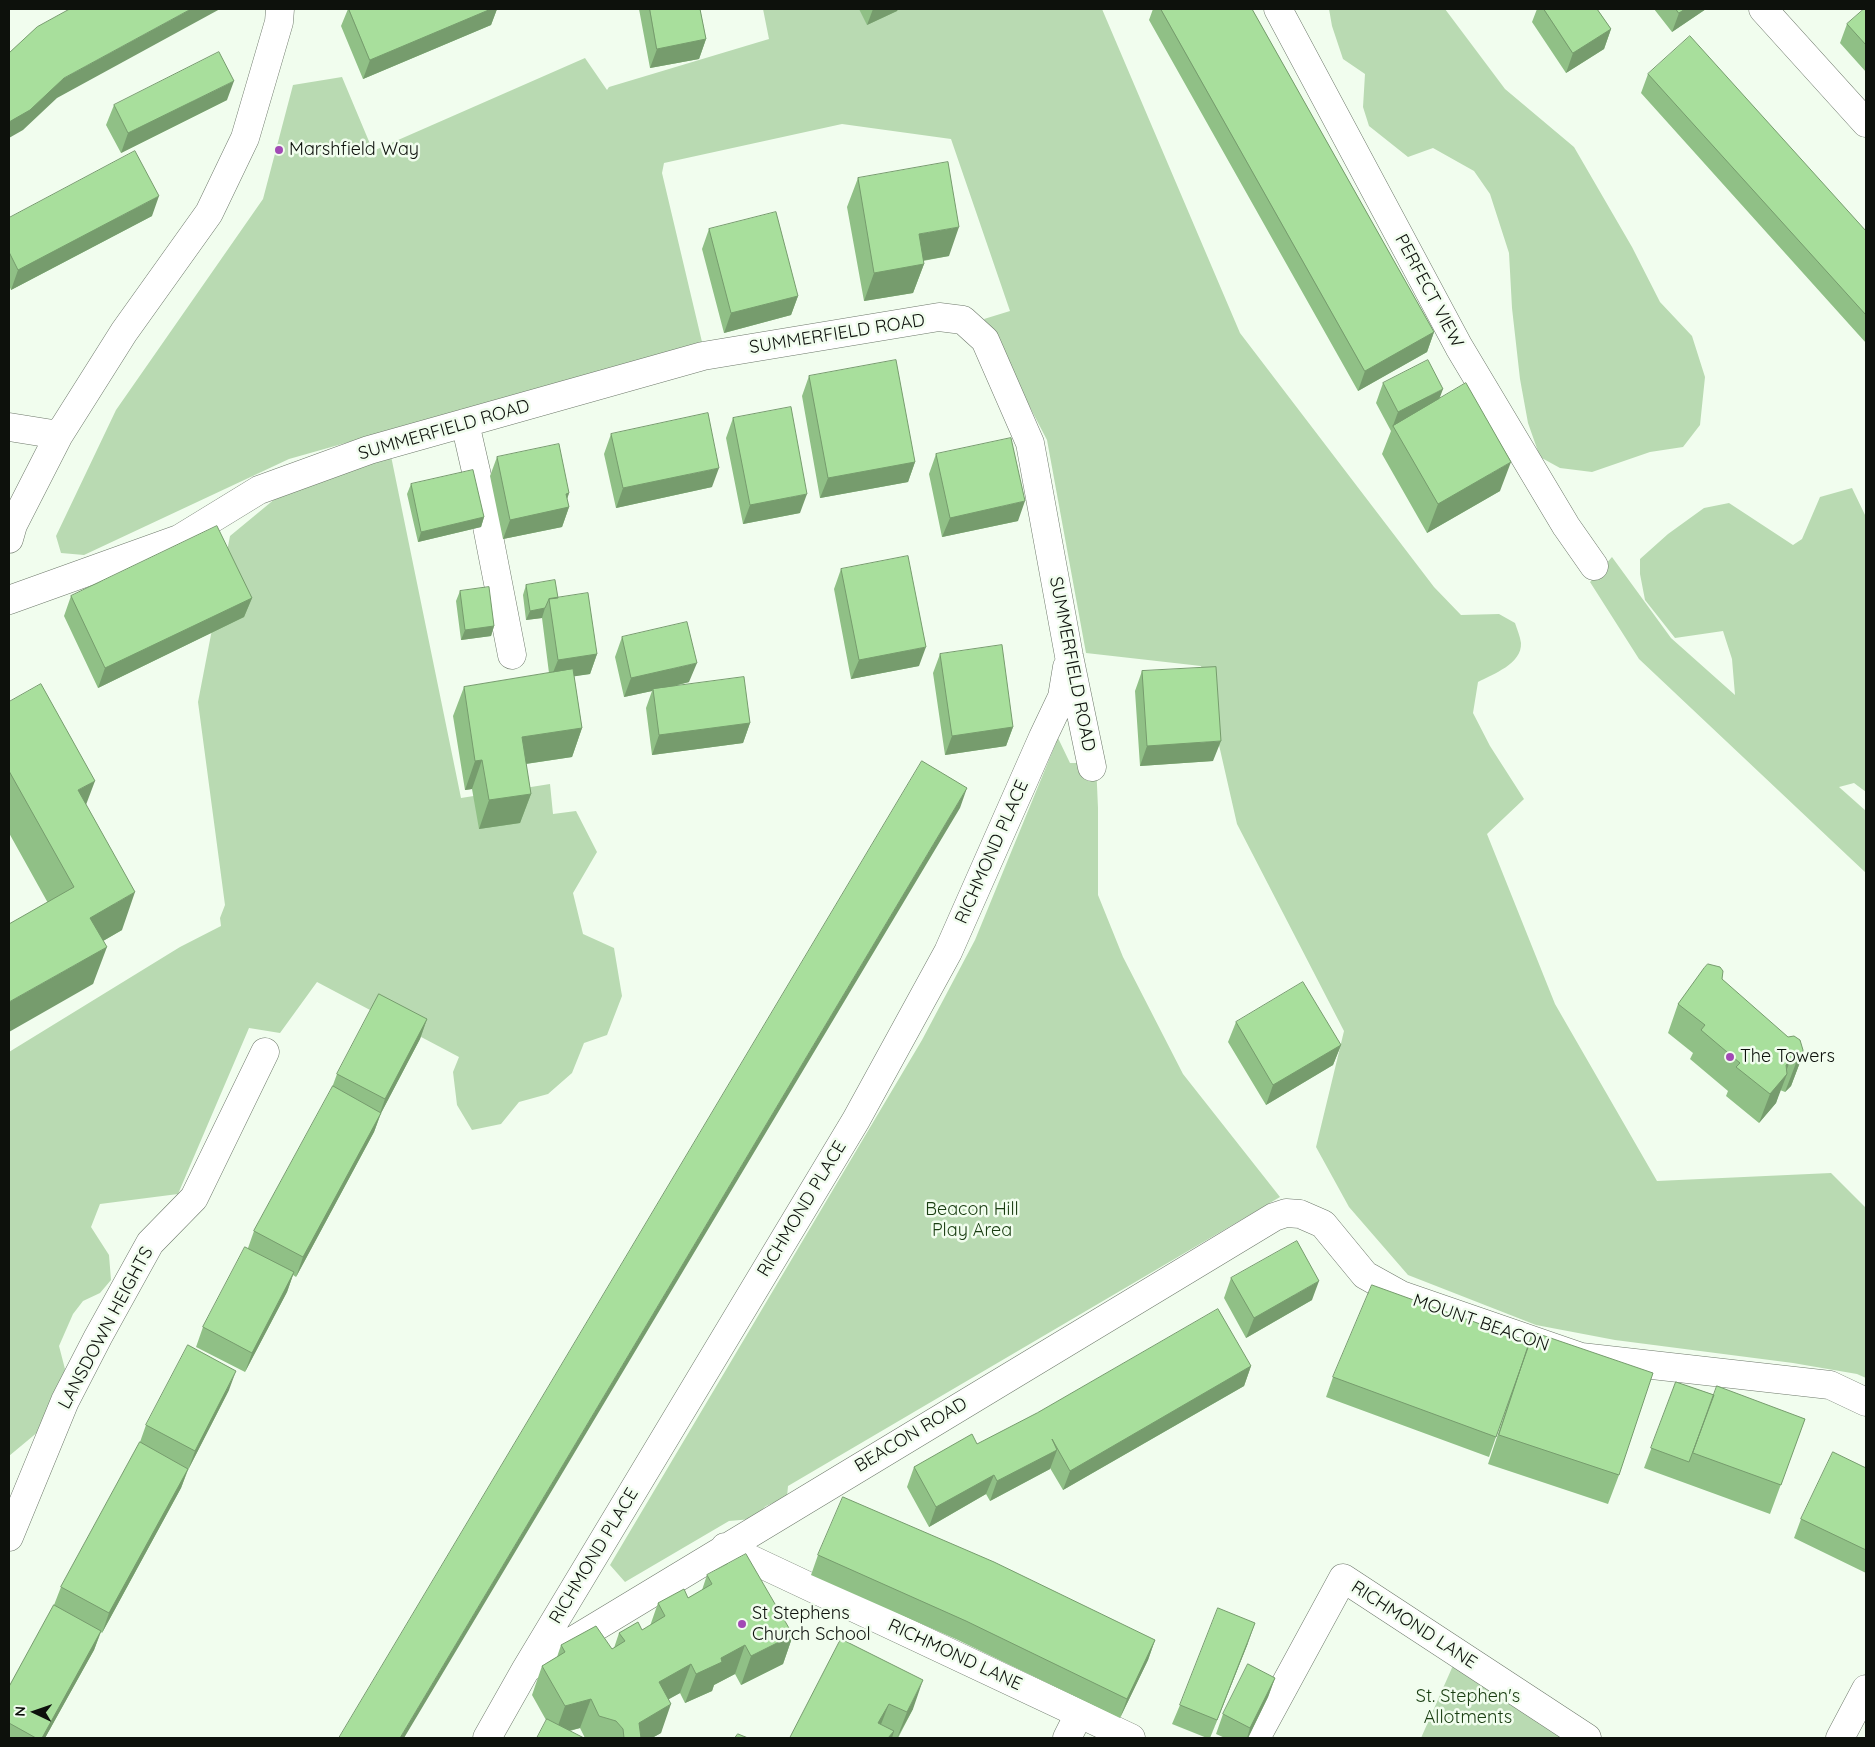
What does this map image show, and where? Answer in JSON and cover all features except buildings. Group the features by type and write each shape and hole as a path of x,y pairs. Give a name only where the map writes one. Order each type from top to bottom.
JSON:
{"street":[{"path":"9,539 13,526 59,435 124,332 209,213 246,138 279,22 280,9"},
{"name":"PERFECT VIEW","path":"1278,9 1459,347 1566,526 1594,566"},
{"path":"1763,9 1866,122"},
{"name":"SUMMERFIELD ROAD","path":"9,600 179,539 259,490 369,450 703,356 939,317 963,320 985,340 1030,443 1069,656 1092,767"},
{"path":"464,423 478,480 512,655"},
{"path":"9,427 59,435"},
{"name":"RICHMOND PLACE","path":"486,1738 856,1120 948,952 1062,697 1069,656"},
{"name":"LANSDOWN HEIGHTS","path":"9,1537 65,1401 98,1337 150,1243 194,1198 265,1052"},
{"name":"BEACON ROAD","path":"526,1669 1274,1217 1286,1213 1300,1214"},
{"name":"MOUNT BEACON","path":"1300,1214 1322,1224 1366,1274 1401,1295 1581,1357 1830,1386 1866,1402"},
{"name":"RICHMOND LANE","path":"725,1547 1131,1738"},
{"name":"RICHMOND LANE","path":"1256,1738 1343,1578 1587,1738"},
{"path":"1840,1738 1866,1689"},
{"path":"1067,1738 1079,1714"}],"green space":[{"path":"763,9 1102,9 1240,333 1434,587 1461,615 1499,614 1515,623 1521,640 1517,657 1498,672 1478,682 1473,713 1490,746 1524,799 1487,834 1555,1004 1657,1181 1831,1173 1866,1208 1866,1378 1857,1374 1793,1363 1615,1340 1536,1325 1408,1275 1349,1207 1316,1147 1344,1031 1237,824 1201,666 1086,653 1047,440 984,319 1010,311 951,139 842,124 664,163 662,173 702,342 289,459 84,555 61,553 56,536 116,410 263,199 293,85 342,77 373,151 585,58 607,90 609,87 769,39"},
{"path":"1329,9 1445,9 1505,89 1574,147 1632,247 1660,302 1692,336 1705,377 1700,425 1683,447 1650,452 1592,472 1560,468 1540,457 1528,423 1520,379 1512,308 1509,253 1490,194 1474,171 1433,148 1408,157 1369,126 1363,107 1365,74 1343,59 1332,26"},
{"path":"391,456 461,798 550,784 553,814 576,811 597,852 573,893 583,934 614,948 622,996 607,1035 584,1043 572,1073 548,1094 519,1102 501,1124 472,1130 457,1105 453,1072 459,1057 317,982 280,1033 249,1028 178,1194 100,1204 91,1227 109,1255 111,1280 100,1293 83,1301 73,1314 59,1346 65,1369 62,1387 39,1431 9,1456 9,1052 180,947 221,926 220,918 225,905 198,702 230,536 276,498"},
{"path":"1852,488 1866,517 1866,792 1854,783 1839,787 1866,811 1866,873 1639,659 1590,582 1612,557 1671,638 1735,695 1732,659 1723,631 1675,638 1645,600 1640,574 1640,559 1668,534 1704,508 1729,503 1793,545 1802,539 1820,497"},
{"name":"Beacon Hill Play Area","path":"1058,738 1070,763 1096,763 1098,895 1123,957 1183,1074 1280,1197 788,1486 787,1497 766,1506 752,1519 729,1521 625,1582 610,1565 922,1040 975,940"},
{"name":"St. Stephen's Allotments","path":"1455,1661 1574,1738 1421,1738"}],"place":[{"name":"Marshfield Way","path":"279,150"},
{"name":"The Towers","path":"1730,1057"},
{"name":"St Stephens Church School","path":"742,1624"}]}
